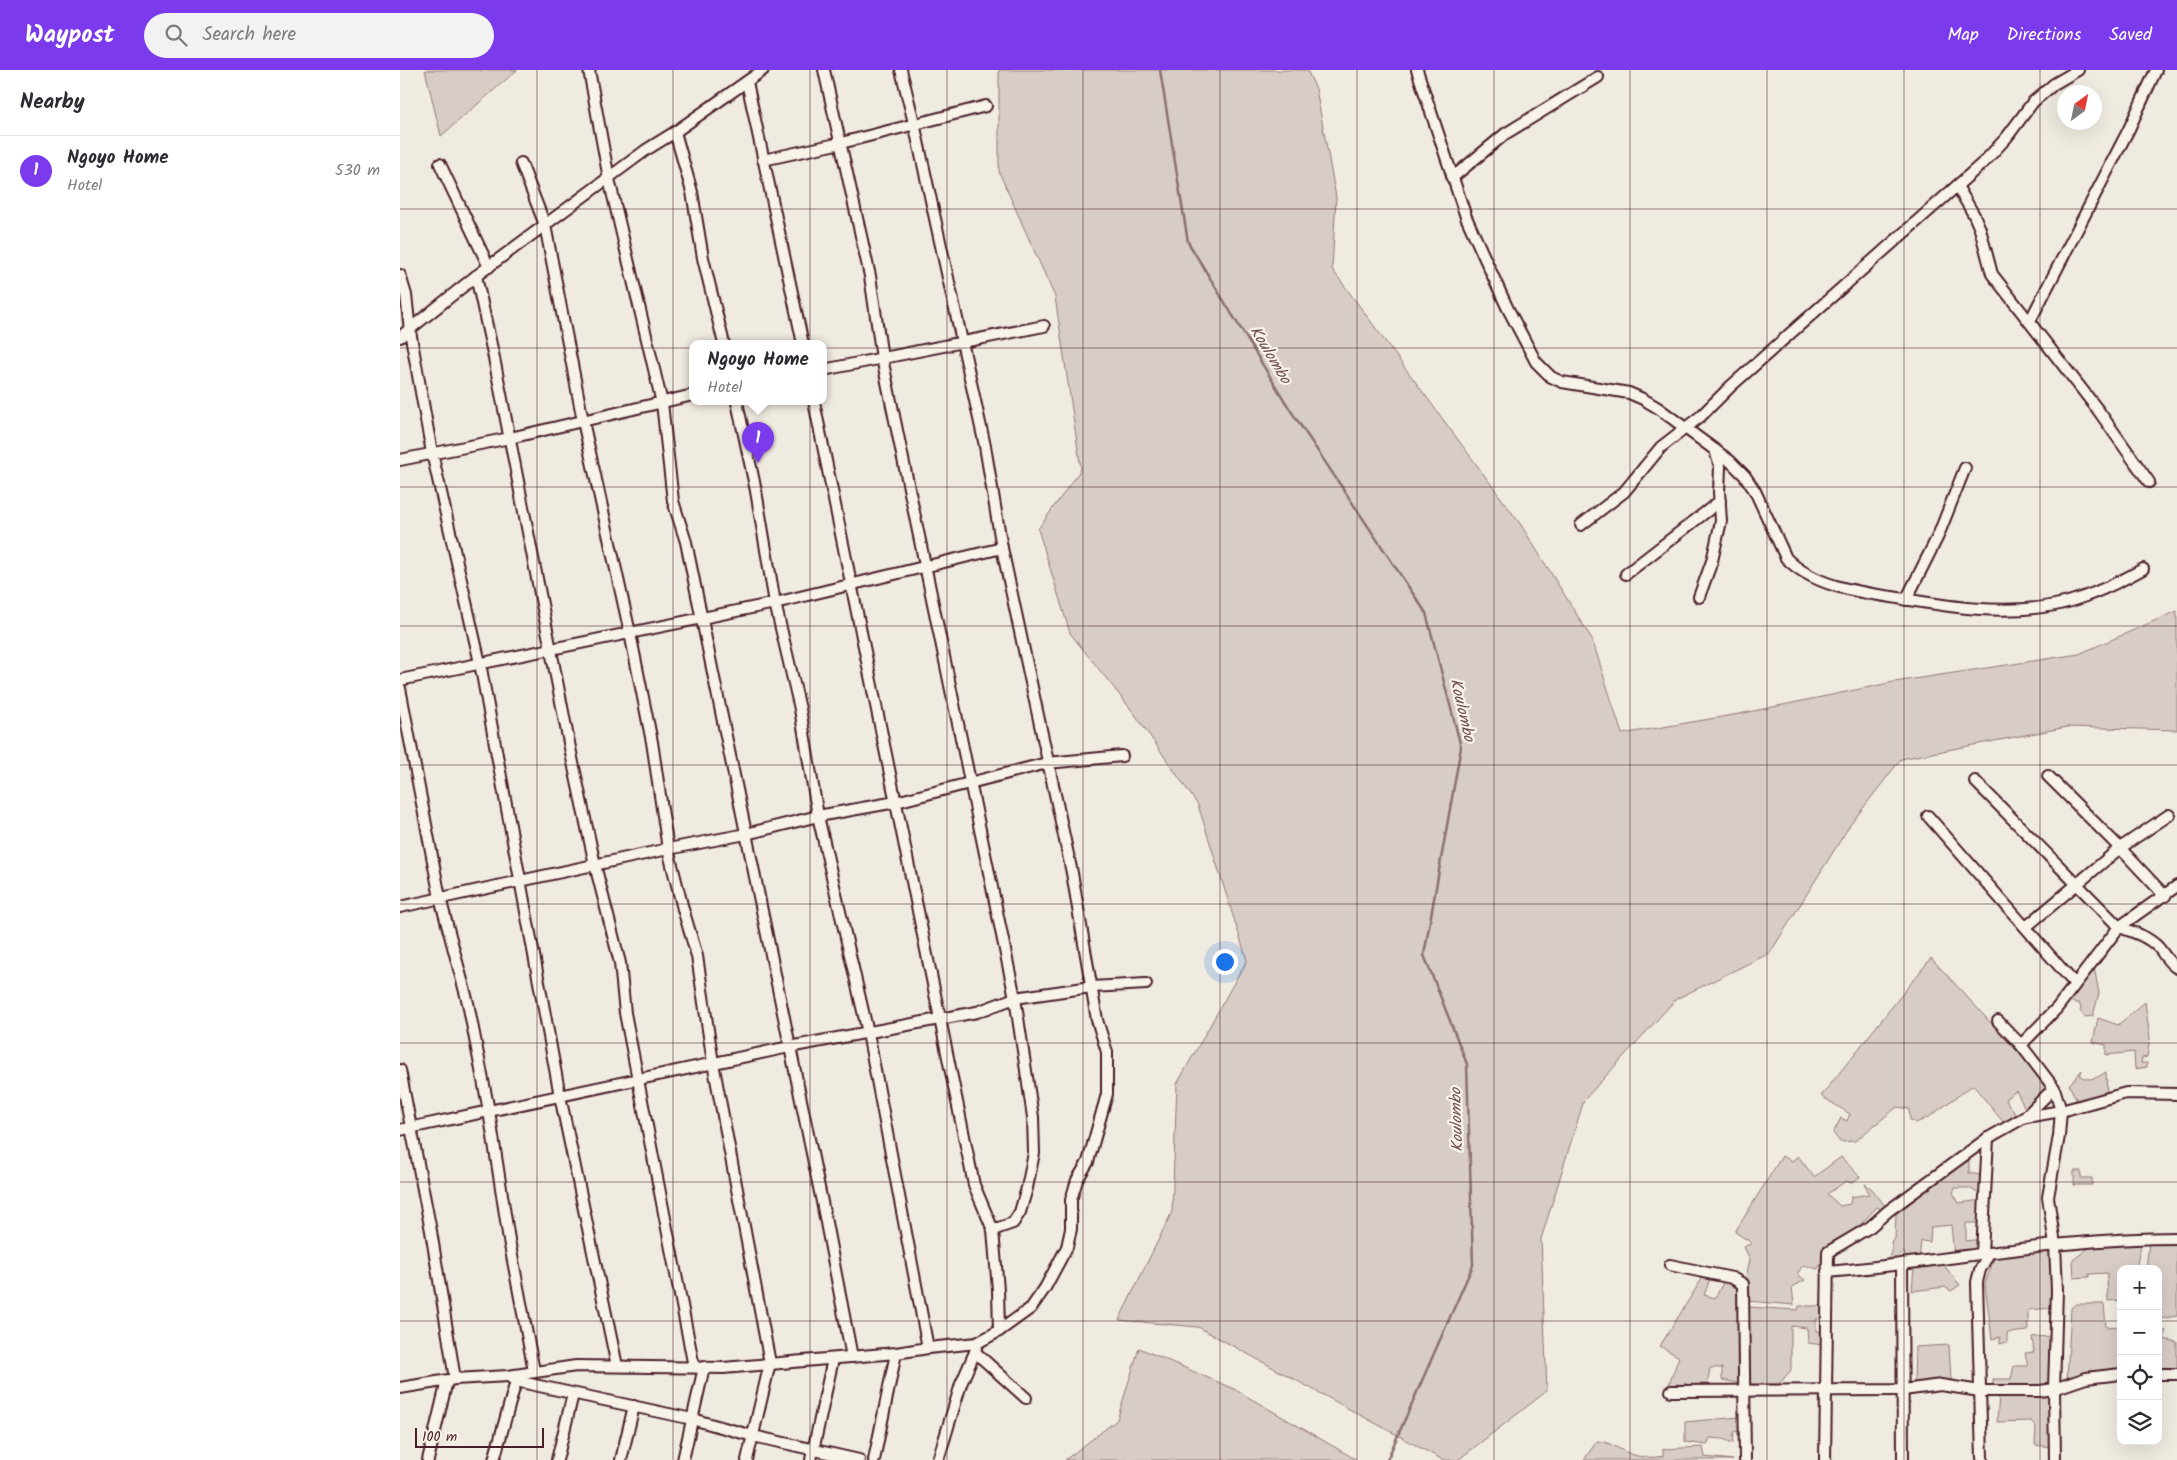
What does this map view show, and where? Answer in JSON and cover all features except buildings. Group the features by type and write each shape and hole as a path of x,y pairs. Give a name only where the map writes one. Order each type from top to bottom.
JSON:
{"street":[{"path":"589,70 609,178 662,403 673,501 686,542 700,618 822,1202 852,1357"},
{"path":"400,337 410,331 476,276 646,150 675,132 763,70"},
{"path":"824,70 870,276 882,358 969,784 994,890 1015,998 1033,1117 1034,1153 1028,1188 1020,1212 1013,1223 993,1230"},
{"path":"901,70 985,446 1002,548 1072,873 1097,1020 1107,1052 1107,1094 1088,1162 1076,1180 1071,1200 1071,1228 1067,1247 1031,1308 976,1348 961,1384 938,1460"},
{"path":"1417,70 1452,178 1480,250 1536,362 1543,370 1562,382 1629,393 1658,408 1715,450 1745,476 1755,491 1786,558 1794,566 1829,582 1861,592 1956,608 1997,610 2055,605 2111,587 2143,569"},
{"path":"1581,525 1624,492 1661,447 1701,416 1731,386 1998,148 2033,102 2054,84 2078,70"},
{"path":"2030,321 2129,129 2156,70"},
{"path":"1452,178 1505,134 1598,77"},
{"path":"747,82 802,340"},
{"path":"763,160 840,143 986,106"},
{"path":"675,132 692,192 703,258 723,340"},
{"path":"521,163 545,225 583,422 630,633 652,742 668,849 682,909 697,956 713,1063 770,1363 747,1460"},
{"path":"440,164 489,267"},
{"path":"1957,186 1980,229 1992,274 2098,410 2149,482"},
{"path":"400,275 406,295 410,331 432,454 480,664 560,1096 617,1366"},
{"path":"476,276 595,865 620,963 625,1014 699,1367 692,1419 683,1460"},
{"path":"827,369 1044,326"},
{"path":"400,460 583,422 689,396"},
{"path":"738,405 756,491 775,603 800,709 818,816 868,1033 928,1348"},
{"path":"815,405 974,1185 993,1230 998,1290 998,1331"},
{"path":"1699,597 1722,521 1720,467 1715,450"},
{"path":"1906,600 1934,544 1965,468"},
{"path":"1626,574 1720,501"},
{"path":"400,680 775,603 1002,548"},
{"path":"400,688 440,898 468,1003 490,1111 509,1240 534,1371"},
{"path":"400,907 746,834 818,816 896,802 1047,763 1122,756"},
{"path":"2048,776 2165,896"},
{"path":"1975,781 2118,927 2137,933 2150,940 2172,965 2177,968"},
{"path":"2026,928 2120,848 2169,814"},
{"path":"1928,816 2074,982"},
{"path":"2021,1045 2057,1008 2074,982 2118,927 2177,886"},
{"path":"400,1130 789,1047 977,1012 1015,998 1091,986 1146,984"},
{"path":"1998,1020 2021,1045 2054,1088 2061,1111 2059,1136 2048,1197 2055,1246 2057,1290 2054,1388 2055,1460"},
{"path":"400,1070 431,1231 451,1380 428,1460"},
{"path":"1825,1460 1827,1255 1830,1250 1870,1227 1888,1211 1988,1138 2025,1117 2054,1088"},
{"path":"2025,1117 2061,1111 2126,1093 2177,1094"},
{"path":"1982,1458 1977,1282 1985,1253 1988,1138"},
{"path":"1827,1272 1939,1261 1985,1253 2055,1246 2177,1238"},
{"path":"1902,1264 1903,1460"},
{"path":"1670,1265 1732,1278 1743,1284 1745,1460"},
{"path":"512,1379 534,1371 576,1366 723,1368 896,1353 928,1348 976,1348 1026,1398"},
{"path":"874,1460 896,1353"},
{"path":"811,1460 833,1358"},
{"path":"1671,1391 1903,1390 1941,1385 1980,1391 2040,1391 2086,1378 2117,1374"},
{"path":"2162,1374 2177,1374"},
{"path":"494,1460 512,1379"},
{"path":"400,1388 451,1380 512,1379 692,1419 753,1436 859,1460"},
{"path":"557,1460 573,1394"},
{"path":"620,1460 634,1406"}],"shaded area":[{"path":"425,70 517,70 441,136"},
{"path":"999,70 1307,70 1316,89 1336,197 1332,269 1521,525 1592,639 1622,734 1739,714 1894,682 2079,654 2177,611 2177,730 2067,727 1901,759 1850,825 1770,953 1676,999 1584,1100 1541,1239 1547,1391 1458,1460 1443,1460 1198,1327 1119,1320 1172,1212 1177,1084 1247,960 1198,805 1134,713 1070,633 1038,529 1081,469 1055,297 999,172"},
{"path":"1931,958 2051,1088 2027,1112 2016,1091 2005,1099 2018,1118 2004,1123 1973,1085 1929,1117 1916,1123 1910,1120 1909,1109 1897,1107 1855,1141 1840,1142 1833,1133 1841,1118 1847,1121 1850,1114 1821,1096"},
{"path":"2094,967 2099,993 2093,1016 2085,1017 2080,1011 2079,1003 2074,1003 2070,1000"},
{"path":"2145,1002 2150,1038 2147,1057 2142,1058 2141,1063 2147,1063 2147,1067 2135,1069 2134,1052 2106,1055 2106,1045 2093,1042 2098,1018 2118,1025"},
{"path":"2082,1070 2080,1076 2087,1079 2106,1072 2107,1095 2087,1101 2076,1099 2069,1085"},
{"path":"1782,1156 1792,1161 1798,1156 1814,1177 1841,1157 1860,1177 1851,1183 1846,1181 1827,1194 1840,1206 1850,1204 1851,1197 1869,1194 1865,1184 1872,1189 1886,1207 1882,1210 1877,1207 1861,1224 1863,1228 1822,1254 1824,1265 1820,1264 1818,1269 1803,1265 1797,1274 1805,1280 1792,1287 1794,1305 1748,1301 1746,1278 1750,1259 1744,1247 1752,1243 1735,1232"},
{"path":"1964,1161 1969,1161 1969,1173 1986,1176 1981,1195 1969,1188 1955,1188 1953,1193 1959,1203 1982,1200 1981,1223 1966,1223 1966,1241 1981,1239 1979,1251 1954,1256 1951,1225 1931,1227 1930,1242 1921,1241 1919,1260 1906,1259 1904,1252 1899,1256 1902,1262 1885,1263 1885,1260 1892,1253 1891,1242 1895,1239 1896,1214"},
{"path":"2074,1171 2081,1171 2081,1178 2092,1178 2092,1185 2074,1185"},
{"path":"2177,1241 2177,1316 2162,1318 2162,1265 2146,1265 2149,1242"},
{"path":"2141,1243 2137,1265 2117,1265 2117,1300 2108,1301 2107,1273 2089,1274 2089,1277 2074,1278 2073,1260 2091,1246"},
{"path":"2051,1250 2053,1308 2028,1310 2028,1331 2007,1333 2007,1342 2000,1344 2000,1337 1992,1339 1985,1284 1995,1256"},
{"path":"1942,1263 1960,1285 1951,1291 1945,1287 1912,1291 1914,1266"},
{"path":"1705,1274 1724,1277 1721,1282 1710,1279 1704,1295 1715,1298 1725,1279 1741,1286 1743,1384 1722,1380 1722,1368 1710,1368 1707,1387 1699,1387 1698,1384 1689,1386 1685,1383 1682,1388 1668,1387 1679,1357 1660,1346"},
{"path":"2076,1304 2104,1304 2106,1327 2117,1326 2117,1371 2067,1380 2071,1308"},
{"path":"1799,1306 1821,1306 1824,1319 1816,1319 1816,1331 1823,1332 1823,1345 1808,1343 1807,1328 1791,1326 1791,1370 1779,1384 1748,1384 1747,1307 1798,1310"},
{"path":"2162,1330 2166,1331 2164,1339 2177,1342 2177,1368 2162,1368"},
{"path":"2052,1336 2051,1386 1993,1385 1993,1379 2011,1379 2014,1366 2028,1366 2025,1353 2034,1352 2032,1337"},
{"path":"1949,1345 1951,1380 1914,1382 1915,1347"},
{"path":"1139,1348 1234,1389 1357,1460 1065,1460 1117,1420"},
{"path":"2052,1393 2052,1447 2035,1445 2036,1427 2031,1421 1997,1422 1999,1395"},
{"path":"1740,1417 1743,1430 1734,1432 1733,1443 1723,1439 1710,1438 1707,1445 1685,1442 1685,1422"},
{"path":"1597,1441 1606,1442 1631,1454 1643,1457 1663,1456 1663,1449 1703,1447 1705,1457 1733,1460 1584,1460"}],"waterway":[{"name":"Koulombo","path":"1160,70 1188,242 1289,408 1426,613 1461,747 1424,955 1467,1064 1473,1265 1387,1460"}],"place":[{"name":"Ngoyo Home","path":"758,463"}]}
